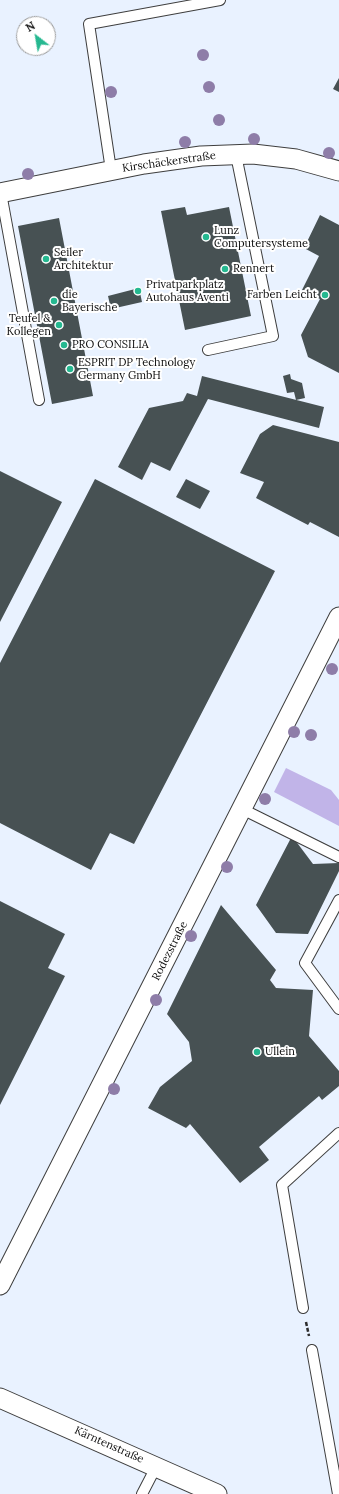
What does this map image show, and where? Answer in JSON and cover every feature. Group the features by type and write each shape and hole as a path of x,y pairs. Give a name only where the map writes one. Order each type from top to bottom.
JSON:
{"street":[{"name":"Kirschäckerstraße","path":"1,193 111,170 200,156 253,154 296,159 339,171"},
{"name":"Rodezstraße","path":"0,1285 339,617"},
{"name":"Kärntenstraße","path":"0,1398 218,1494"}],"lane":[{"path":"111,170 89,24 220,0"},
{"path":"208,350 273,336 236,155"},
{"path":"1,193 39,400"},
{"path":"242,809 339,857"},
{"path":"339,900 305,963 339,1009"},
{"path":"303,1308 282,1185 339,1133"},
{"path":"312,1350 338,1494"},
{"path":"142,1494 156,1466"}],"path":[{"path":"303,1308 312,1350"}],"shaded area":[{"path":"286,768 331,790 339,800 339,826 274,792"}],"building":[{"path":"339,78 339,92 333,89"},
{"path":"185,207 187,215 229,207 251,316 185,330 161,211"},
{"name":"Farben Leicht","path":"320,215 339,225 339,373 308,357 301,335 320,299 302,290 319,256 304,248"},
{"path":"59,218 93,396 52,404 18,226"},
{"path":"139,288 142,302 111,309 108,296"},
{"path":"290,374 291,379 302,383 305,398 296,400 294,392 287,393 283,376"},
{"path":"202,376 324,407 319,428 208,399 170,471 151,462 142,480 118,467 149,408 183,401 187,393 197,396"},
{"path":"273,425 339,442 339,537 310,522 308,525 256,498 264,482 240,473 260,434"},
{"path":"0,471 62,502 0,622"},
{"path":"95,479 275,571 134,844 110,833 91,870 0,823 0,663"},
{"path":"186,479 210,491 200,509 176,497"},
{"path":"292,836 313,864 339,863 339,871 308,934 276,933 256,905"},
{"path":"0,901 65,934 48,968 65,976 0,1105"},
{"name":"Ullein","path":"221,905 276,970 270,980 276,988 313,990 309,1036 339,1071 339,1086 322,1100 319,1096 259,1147 269,1160 240,1183 190,1124 186,1128 148,1108 160,1087 192,1061 189,1042 167,1014"}],"place":[{"name":"Lunz Computersysteme","path":"206,237"},
{"name":"Seiler Architektur","path":"46,259"},
{"name":"Rennert","path":"225,269"},
{"name":"Privatparkplatz Autohaus Aventi","path":"138,291"},
{"name":"Farben Leicht","path":"325,295"},
{"name":"die Bayerische","path":"54,301"},
{"name":"Teufel & Kollegen","path":"59,325"},
{"name":"PRO CONSILIA","path":"64,345"},
{"name":"ESPRIT DP Technology Germany GmbH","path":"70,369"},
{"name":"Ullein","path":"257,1052"}]}
